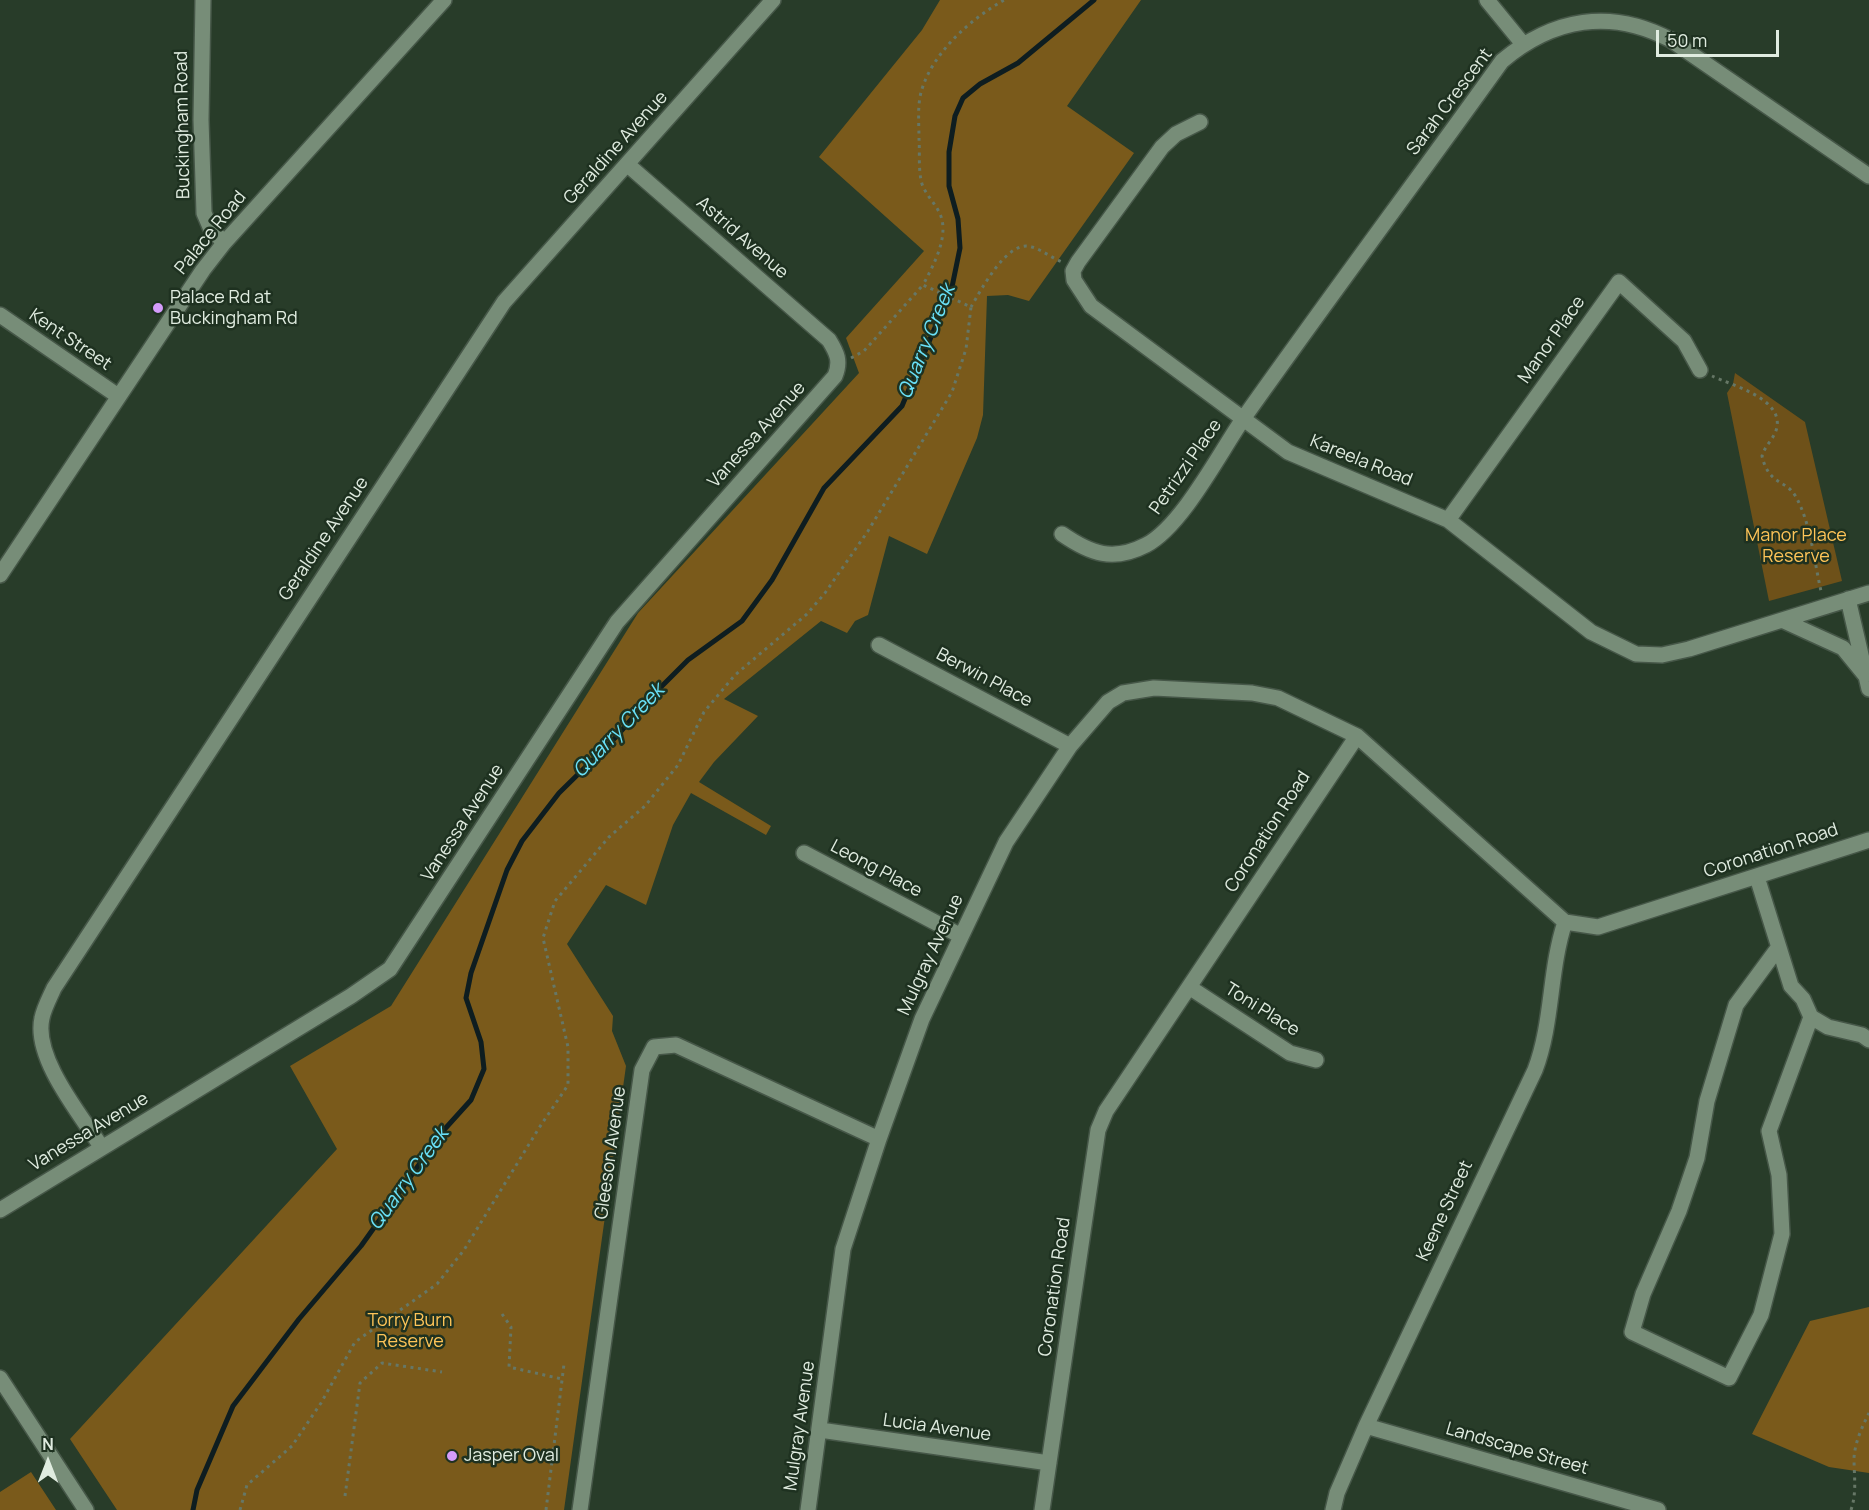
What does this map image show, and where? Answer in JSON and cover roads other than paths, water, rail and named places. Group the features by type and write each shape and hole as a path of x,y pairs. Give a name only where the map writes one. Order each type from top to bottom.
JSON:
{"street":[{"name":"Buckingham Road","path":"203,0 201,120 204,213 210,227 225,243"},
{"name":"Palace Road","path":"0,575 118,396 225,243 444,0"},
{"name":"Geraldine Avenue","path":"102,1148 48,1061 42,1040 41,1019 54,988 504,302 773,0"},
{"path":"1487,0 1523,44"},
{"name":"Sarah Crescent","path":"1242,420 1502,61 1523,44 1552,29 1576,24 1626,23 1650,29 1671,40 1869,176"},
{"name":"Kareela Road","path":"1200,122 1176,134 1162,147 1073,271 1074,280 1091,306 1242,420 1288,452 1448,520 1591,632 1636,654 1662,655 1689,649 1848,599"},
{"name":"Astrid Avenue","path":"628,165 829,340 837,352 839,365"},
{"name":"Manor Place","path":"1448,520 1619,282 1684,341 1700,370"},
{"name":"Kent Street","path":"0,315 118,396"},
{"name":"Vanessa Avenue","path":"0,1210 351,996 390,969 617,622 787,433 835,376 839,365"},
{"name":"Petrizzi Place","path":"1062,534 1086,551 1109,554 1124,553 1147,544 1170,526 1242,420"},
{"path":"1867,682 1848,599 1869,593"},
{"path":"1784,621 1843,648 1867,682"},
{"name":"Berwin Place","path":"879,645 1070,746"},
{"name":"Mulgray Avenue","path":"808,1510 843,1249 879,1139 922,1018 1006,842 1070,746 1108,702 1123,693 1147,688 1252,693 1278,698 1357,736"},
{"path":"1357,736 1565,922"},
{"name":"Coronation Road","path":"1042,1510 1098,1130 1117,1094 1357,736"},
{"name":"Coronation Road","path":"1565,922 1598,927 1869,840"},
{"name":"Leong Place","path":"804,853 961,936"},
{"path":"1757,877 1791,986 1803,999 1811,1017 1828,1027 1862,1035 1869,1040"},
{"name":"Keene Street","path":"1333,1510 1337,1493 1366,1426 1535,1070 1544,1045 1559,942 1565,922"},
{"path":"1778,948 1736,1005 1707,1101 1697,1158 1679,1211 1643,1293 1632,1332 1729,1378 1761,1315 1782,1234 1779,1175 1769,1131 1811,1017"},
{"name":"Toni Place","path":"1190,987 1290,1053 1316,1060"},
{"name":"Gleeson Avenue","path":"580,1510 642,1070 654,1047 676,1045 879,1139"},
{"path":"0,1378 86,1510"},
{"name":"Landscape Street","path":"1366,1426 1658,1510"},
{"name":"Lucia Avenue","path":"820,1430 1049,1463"}],"waterway":[{"name":"Quarry Creek","path":"193,1510 197,1490 233,1406 299,1319 361,1246 443,1131 471,1100 484,1069 481,1042 466,998 471,973 507,870 522,841 559,793 615,738 650,698 688,660 742,621 772,580 824,488 902,406 952,287 960,248 958,219 949,186 949,152 955,116 963,98 980,84 1018,63 1094,0"}],"place":[{"name":"Palace Rd at Buckingham Rd","path":"158,308"},
{"name":"Jasper Oval","path":"452,1456"}],"park label":[{"name":"Manor Place Reserve","path":"1796,546"},
{"name":"Torry Burn Reserve","path":"410,1331"}]}
